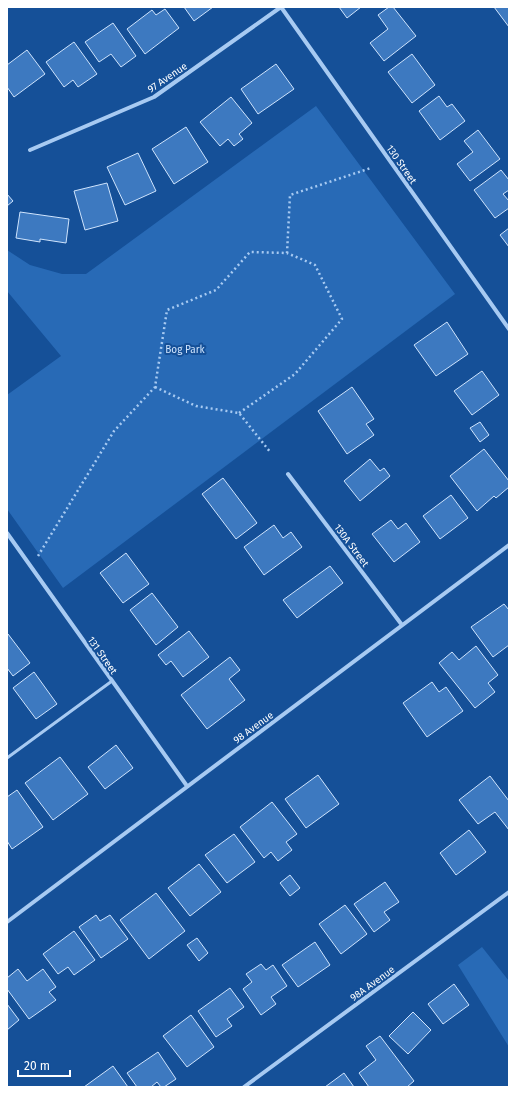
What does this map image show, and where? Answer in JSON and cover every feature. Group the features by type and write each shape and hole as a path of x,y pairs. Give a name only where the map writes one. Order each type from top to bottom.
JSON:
{"street":[{"name":"97 Avenue","path":"30,150 154,97 281,7"},
{"name":"130 Street","path":"281,7 509,329"},
{"name":"130A Street","path":"288,474 402,625"},
{"name":"131 Street","path":"7,534 187,786"},
{"name":"98 Avenue","path":"7,922 509,546"},
{"name":"98A Avenue","path":"244,1087 509,892"}],"lane":[{"path":"7,758 112,681"}],"path":[{"path":"287,253 290,195 371,168"},
{"path":"38,556 114,432 155,387 166,310 216,290 250,252 287,253 315,265 342,319 294,374 239,413"},
{"path":"155,387 196,406 239,413 271,453"}],"green space":[{"name":"Bog Park","path":"316,106 455,294 63,588 7,509 7,395 61,356 7,291 7,250 30,265 62,274 86,274"},
{"path":"482,947 509,981 509,1047 458,965"}],"building":[{"path":"184,7 213,7 194,21"},
{"path":"339,7 361,7 347,18"},
{"path":"389,7 393,7 416,36 384,61 370,43 388,29 378,15"},
{"path":"494,7 509,7 509,27"},
{"path":"165,9 179,28 145,54 127,29 152,10 156,15"},
{"path":"113,23 136,56 121,67 111,54 99,62 85,42"},
{"path":"74,42 97,74 78,87 73,80 64,87 46,62"},
{"path":"27,50 45,74 14,97 7,87 7,65"},
{"path":"412,54 435,85 412,103 388,72"},
{"path":"276,64 294,89 258,114 241,89"},
{"path":"439,96 447,107 452,104 465,121 440,140 419,111"},
{"path":"231,97 252,123 239,134 243,139 234,146 228,139 220,146 200,122"},
{"path":"186,127 208,162 174,184 152,149"},
{"path":"478,130 500,159 470,181 457,164 473,152 464,141"},
{"path":"138,153 156,191 125,205 107,167"},
{"path":"501,170 509,180 509,190 503,194 509,201 509,208 495,218 474,190"},
{"path":"107,183 118,221 85,230 74,191"},
{"path":"7,194 13,201 7,206"},
{"path":"20,212 69,219 66,243 40,239 40,242 16,238"},
{"path":"509,228 509,247 500,235"},
{"path":"447,322 468,354 436,376 414,345"},
{"path":"482,371 499,395 472,415 454,391"},
{"path":"352,387 374,419 366,424 374,435 347,454 318,411"},
{"path":"480,422 489,435 480,442 470,428"},
{"path":"484,449 509,481 509,487 496,498 494,496 477,511 450,476"},
{"path":"370,459 380,471 384,468 390,476 360,501 344,481"},
{"path":"223,478 257,523 236,539 202,494"},
{"path":"451,495 468,518 440,539 423,516"},
{"path":"391,520 398,529 406,523 420,542 394,562 372,534"},
{"path":"274,525 283,538 291,532 302,547 264,575 244,547"},
{"path":"126,553 149,584 123,603 100,573"},
{"path":"330,566 343,583 297,618 283,600"},
{"path":"152,593 178,627 156,645 130,610"},
{"path":"504,604 509,610 509,645 493,657 471,627"},
{"path":"189,631 209,657 183,677 171,661 166,665 158,655"},
{"path":"7,634 30,663 13,676 7,668"},
{"path":"476,646 498,675 488,683 495,692 475,708 439,663 452,652 459,660"},
{"path":"230,657 240,670 229,679 245,700 207,729 181,695"},
{"path":"34,672 57,704 36,719 13,688"},
{"path":"432,682 439,692 446,687 463,711 427,737 403,703"},
{"path":"116,745 133,768 105,789 88,767"},
{"path":"60,757 88,794 53,820 25,783"},
{"path":"318,775 339,804 306,828 285,799"},
{"path":"490,776 509,801 509,830 495,812 478,824 459,800"},
{"path":"17,790 43,827 12,849 7,841 7,797"},
{"path":"272,802 297,834 286,842 292,850 278,861 271,852 264,858 240,827"},
{"path":"469,830 486,852 456,875 440,853"},
{"path":"234,834 255,862 227,883 205,855"},
{"path":"199,864 221,892 190,916 168,888"},
{"path":"290,875 300,888 290,896 280,883"},
{"path":"385,882 399,902 384,912 390,920 374,932 354,904"},
{"path":"156,893 185,931 149,959 120,920"},
{"path":"345,905 367,934 341,954 319,924"},
{"path":"96,915 100,921 110,915 128,939 101,958 79,927"},
{"path":"74,931 95,960 74,975 68,967 58,974 43,954"},
{"path":"197,938 208,953 199,961 187,945"},
{"path":"315,942 330,965 298,987 282,965"},
{"path":"261,964 266,970 273,965 287,986 271,997 276,1004 261,1015 243,989 252,982 246,974"},
{"path":"18,969 27,981 43,969 56,987 49,992 56,1000 29,1019 7,989 7,978"},
{"path":"454,984 469,1005 443,1024 428,1004"},
{"path":"230,988 244,1007 227,1019 232,1026 216,1037 198,1011"},
{"path":"7,1004 19,1020 7,1030"},
{"path":"413,1012 431,1030 408,1054 389,1036"},
{"path":"191,1015 214,1047 187,1067 163,1036"},
{"path":"380,1036 414,1081 407,1087 369,1087 359,1073 376,1060 366,1046"},
{"path":"158,1052 176,1079 164,1087 161,1087 157,1082 151,1087 137,1087 127,1073"},
{"path":"113,1066 128,1087 84,1087"},
{"path":"344,1073 354,1087 325,1087"}]}
